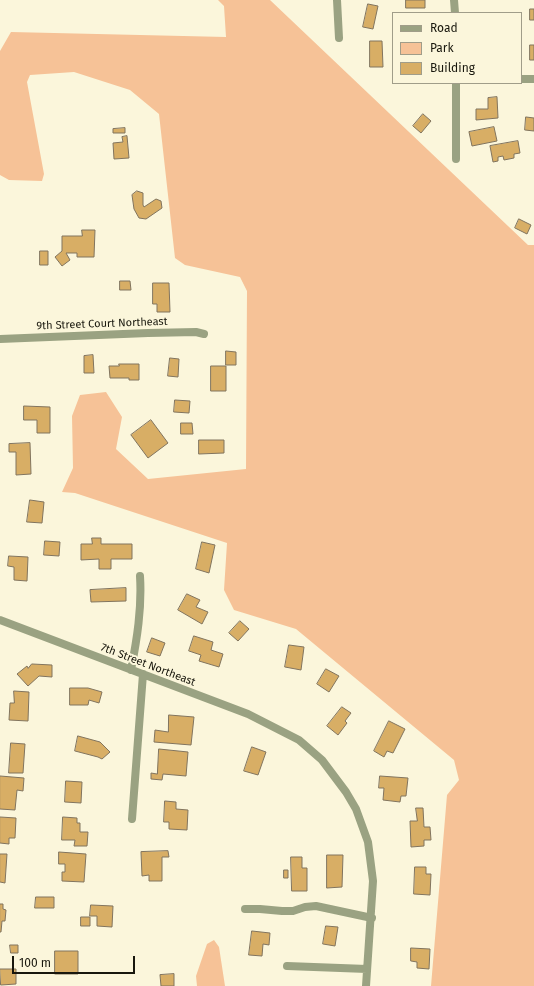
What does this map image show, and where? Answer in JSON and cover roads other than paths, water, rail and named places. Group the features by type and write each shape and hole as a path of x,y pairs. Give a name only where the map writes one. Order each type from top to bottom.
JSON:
{"street":[{"path":"337,0 339,38"},
{"path":"454,0 455,12"},
{"path":"522,79 534,79"},
{"path":"456,84 456,159"},
{"name":"9th Street Court Northeast","path":"0,338 196,332 204,334"},
{"path":"131,670 136,647 141,597 140,576"},
{"name":"7th Street Northeast","path":"0,620 248,714 288,733 299,740 322,760 346,792 356,809 368,842 373,881 372,918 366,986"},
{"path":"132,819 143,674"},
{"path":"245,909 288,911 316,906 372,918"},
{"path":"287,966 367,969"}]}
